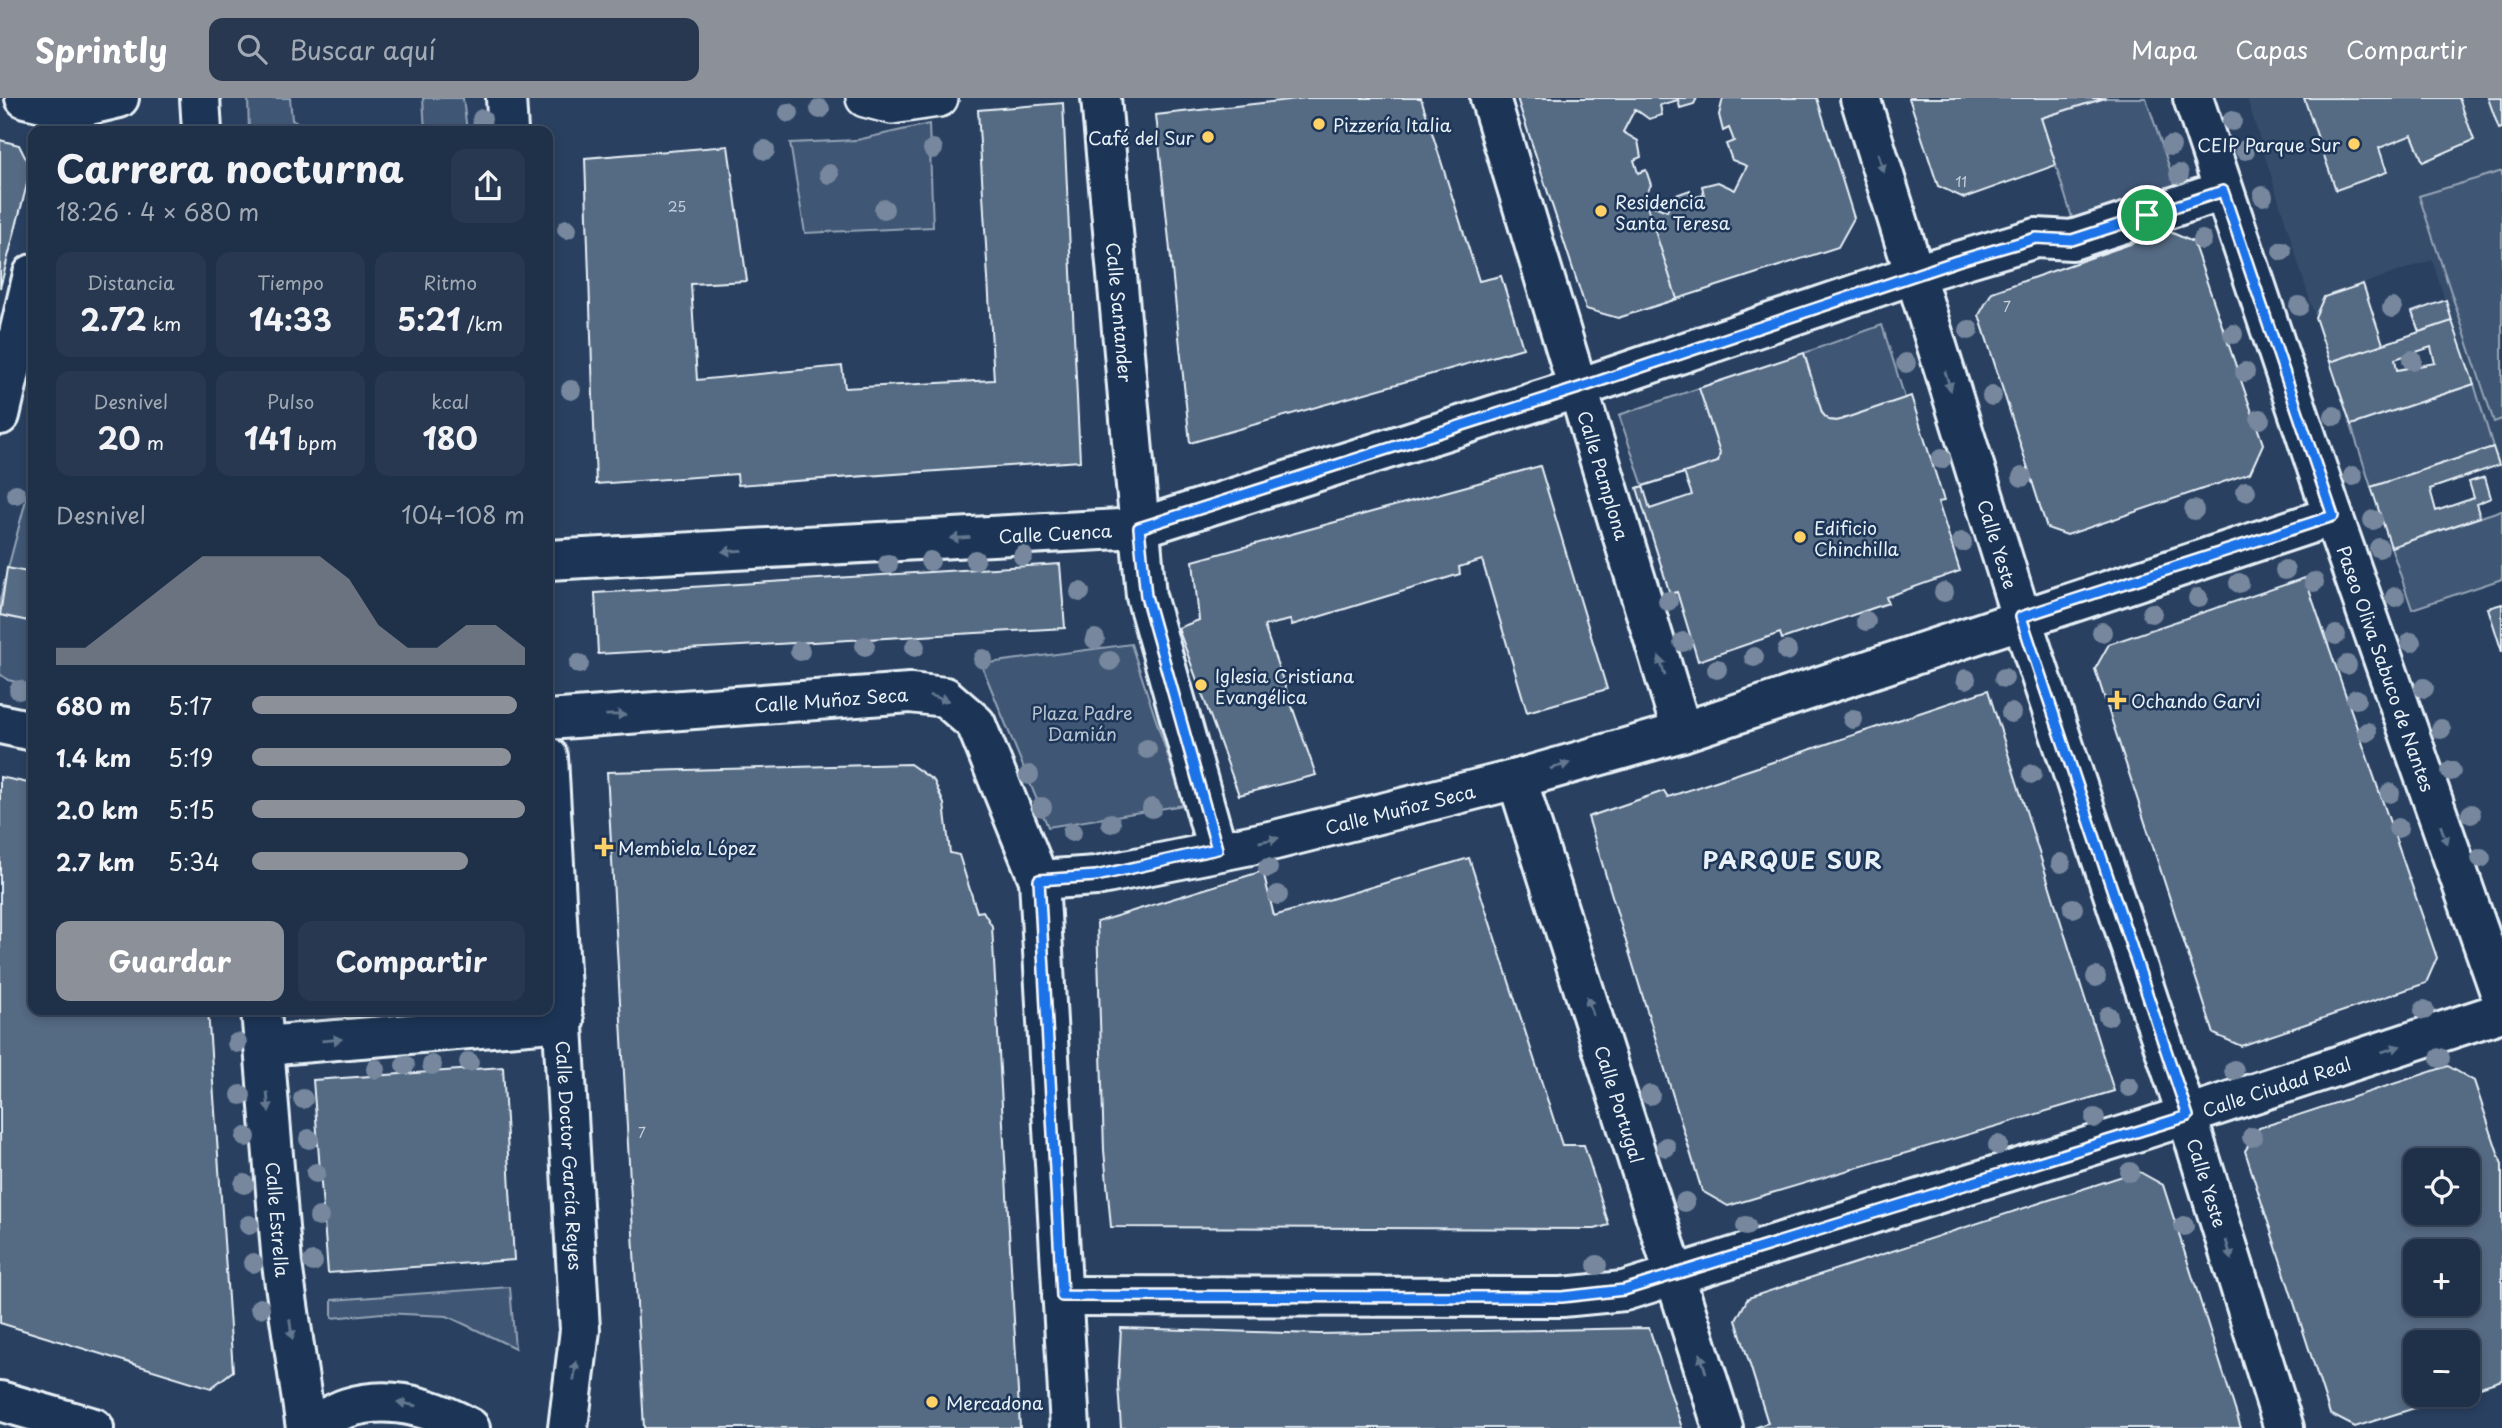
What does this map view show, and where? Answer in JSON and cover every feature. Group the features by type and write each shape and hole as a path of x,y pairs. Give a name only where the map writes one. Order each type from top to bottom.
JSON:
{"street":[{"path":"25,98 69,120 119,98"},
{"path":"200,98 202,126"},
{"path":"506,98 509,126"},
{"path":"526,98 526,126"},
{"path":"865,98 892,105 939,98"},
{"name":"Calle Santander","path":"1101,98 1146,596 1217,849"},
{"name":"Calle Pamplona","path":"1490,98 1682,732"},
{"name":"Calle Yeste","path":"1860,98 2021,617 2188,1116 2284,1428"},
{"name":"Paseo Oliva Sabuco de Nantes","path":"2193,98 2333,516 2502,998"},
{"name":"Calle Cuenca","path":"553,560 1139,528 1579,388 1915,274 2036,238 2072,240 2223,191"},
{"path":"0,415 28,295"},
{"name":"Calle Muñoz Seca","path":"553,720 910,693 946,697 976,724 1039,880 1096,876 1275,839 1517,779 1682,732 2021,617 2333,516"},
{"path":"0,724 28,730"},
{"name":"Calle Portugal","path":"1517,779 1676,1272 1723,1428"},
{"name":"Calle Doctor García Reyes","path":"553,840 580,1330 568,1428"},
{"path":"1039,880 1070,1428"},
{"name":"Calle Ciudad Real","path":"1062,1296 1562,1297 1624,1290 2188,1116 2502,1012"},
{"path":"262,1028 564,1021"},
{"name":"Calle Estrella","path":"262,1028 282,1264 307,1428"},
{"path":"0,1401 94,1428"},
{"path":"307,1428 348,1408 394,1401 440,1411 470,1428"}],"shaded area":[{"path":"2247,98 2502,98 2502,476 2432,260 2325,297 2315,317"}],"green space":[{"path":"248,98 290,98 292,120 306,126 249,126"},
{"path":"423,98 463,98 466,126 425,126"},
{"path":"2105,98 2146,98 2176,187 2074,224 2041,118"},
{"path":"929,124 933,227 805,233 790,143 857,140"},
{"path":"2502,171 2502,419 2494,422 2419,196"},
{"path":"1882,325 1905,398 1837,421 1828,420 1822,413 1804,353"},
{"path":"2474,384 2493,447 2371,487 2351,425"},
{"path":"1699,388 1720,453 1718,462 1643,486 1619,415"},
{"path":"28,492 28,685 8,680 0,674 0,599"},
{"path":"2502,510 2502,579 2412,609 2391,547"},
{"name":"Plaza Padre Damián","path":"1131,644 1184,805 1048,827 981,664"},
{"path":"510,1287 515,1348 447,1316 382,1313 332,1318 332,1300"}],"building":[{"path":"1306,98 1421,98 1479,281 1501,276 1523,348 1190,443 1156,115"},
{"name":"Residencia Santa Teresa","path":"1517,98 1697,98 1694,104 1680,108 1678,100 1660,105 1662,115 1649,119 1635,109 1623,132 1638,141 1641,157 1634,160 1638,173 1646,170 1651,185 1642,200 1646,203 1677,299 1618,318 1586,309"},
{"path":"1723,98 1817,98 1854,218 1838,247 1677,299 1646,203 1667,211 1676,195 1690,190 1691,198 1704,195 1702,186 1718,182 1735,190 1747,166 1732,160 1726,144 1734,141 1729,128 1723,131 1719,115"},
{"path":"1909,98 2105,98 2041,118 2056,165 1964,198 1938,186"},
{"name":"CEIP Parque Sur","path":"2304,98 2459,98 2474,140 2423,162 2412,135 2379,148 2387,172 2336,190"},
{"path":"2488,98 2502,98 2502,128 2499,129"},
{"path":"1063,103 1080,461 738,485 737,474 596,484 585,158 728,146 747,281 691,284 697,380 842,366 845,388 994,380 978,110"},
{"path":"0,140 19,145 28,163 28,181 0,288"},
{"path":"2168,231 2193,242 2263,444 2250,473 2067,535 2047,528 1979,315 1992,292"},
{"path":"2363,284 2383,344 2330,362 2315,317 2324,297"},
{"path":"2446,300 2452,321 2419,332 2412,312"},
{"path":"2452,321 2474,384 2351,425 2330,362","holes":["2431,347 2435,363 2397,370 2395,359"]},
{"name":"Edificio Chinchilla","path":"1804,353 1822,413 1828,420 1837,421 1911,396 1944,501 1938,502 1960,571 1886,597 1888,603 1782,639 1780,633 1698,661 1677,592 1670,594 1637,488 1718,462 1720,453 1699,388"},
{"path":"2493,447 2499,465 2430,489 2436,511 2474,498 2469,482 2485,477 2491,498 2476,504 2480,517 2391,547 2371,487"},
{"path":"1540,466 1607,689 1527,712 1482,560 1459,567 1460,574 1292,625 1290,620 1264,626 1316,775 1239,795 1178,628 1199,620 1193,561"},
{"path":"1684,473 1692,495 1650,509 1643,486"},
{"path":"1060,564 1065,628 598,654 595,593"},
{"path":"7,568 28,572 28,621 0,615"},
{"path":"2305,578 2437,958 2426,983 2241,1046 2214,1034 2095,669 2109,644"},
{"path":"2502,604 2502,652 2488,608"},
{"path":"1988,690 2114,1091 1728,1206 1702,1191 1588,817 1664,791 1668,797"},
{"path":"910,764 934,781 944,804 950,853 959,855 977,912 983,911 992,926 1020,1428 644,1428 607,772"},
{"path":"0,777 28,783 28,1015 208,1015 233,1371 211,1388 0,1323"},
{"path":"1469,858 1562,1145 1584,1145 1609,1225 1595,1229 1111,1227 1104,1150 1097,922 1263,871 1274,916"},
{"path":"2448,1066 2474,1081 2502,1165 2502,1380 2480,1387 2480,1330 2403,1330 2403,1407 2418,1407 2355,1427 2330,1414 2245,1151 2259,1128"},
{"path":"503,1067 514,1260 328,1273 313,1080"},
{"path":"2138,1171 2163,1185 2241,1428 1754,1428 1768,1423 1736,1320 1748,1298"},
{"path":"1121,1328 1319,1334 1649,1328 1682,1428 1121,1428 1118,1385"}],"place":[{"name":"Pizzería Italia","path":"1319,124"},
{"name":"Café del Sur","path":"1208,137"},
{"name":"CEIP Parque Sur","path":"2354,144"},
{"name":"Residencia Santa Teresa","path":"1601,211"},
{"name":"Edificio Chinchilla","path":"1800,537"},
{"name":"Iglesia Cristiana Evangélica","path":"1201,685"},
{"name":"Ochando Garvi","path":"2117,700"},
{"name":"Membiela López","path":"604,847"},
{"name":"Mercadona","path":"932,1402"}],"district":[{"name":"PARQUE SUR","path":"1793,859"}],"route":[{"path":"2223,191 2333,516 2021,617 2188,1116 1624,1290 1562,1297 1116,1294 1062,1296 1039,880 1096,876 1217,849 1146,596 1139,528 1579,388 1957,261 2036,238 2072,240 2147,215 2223,191"}]}
